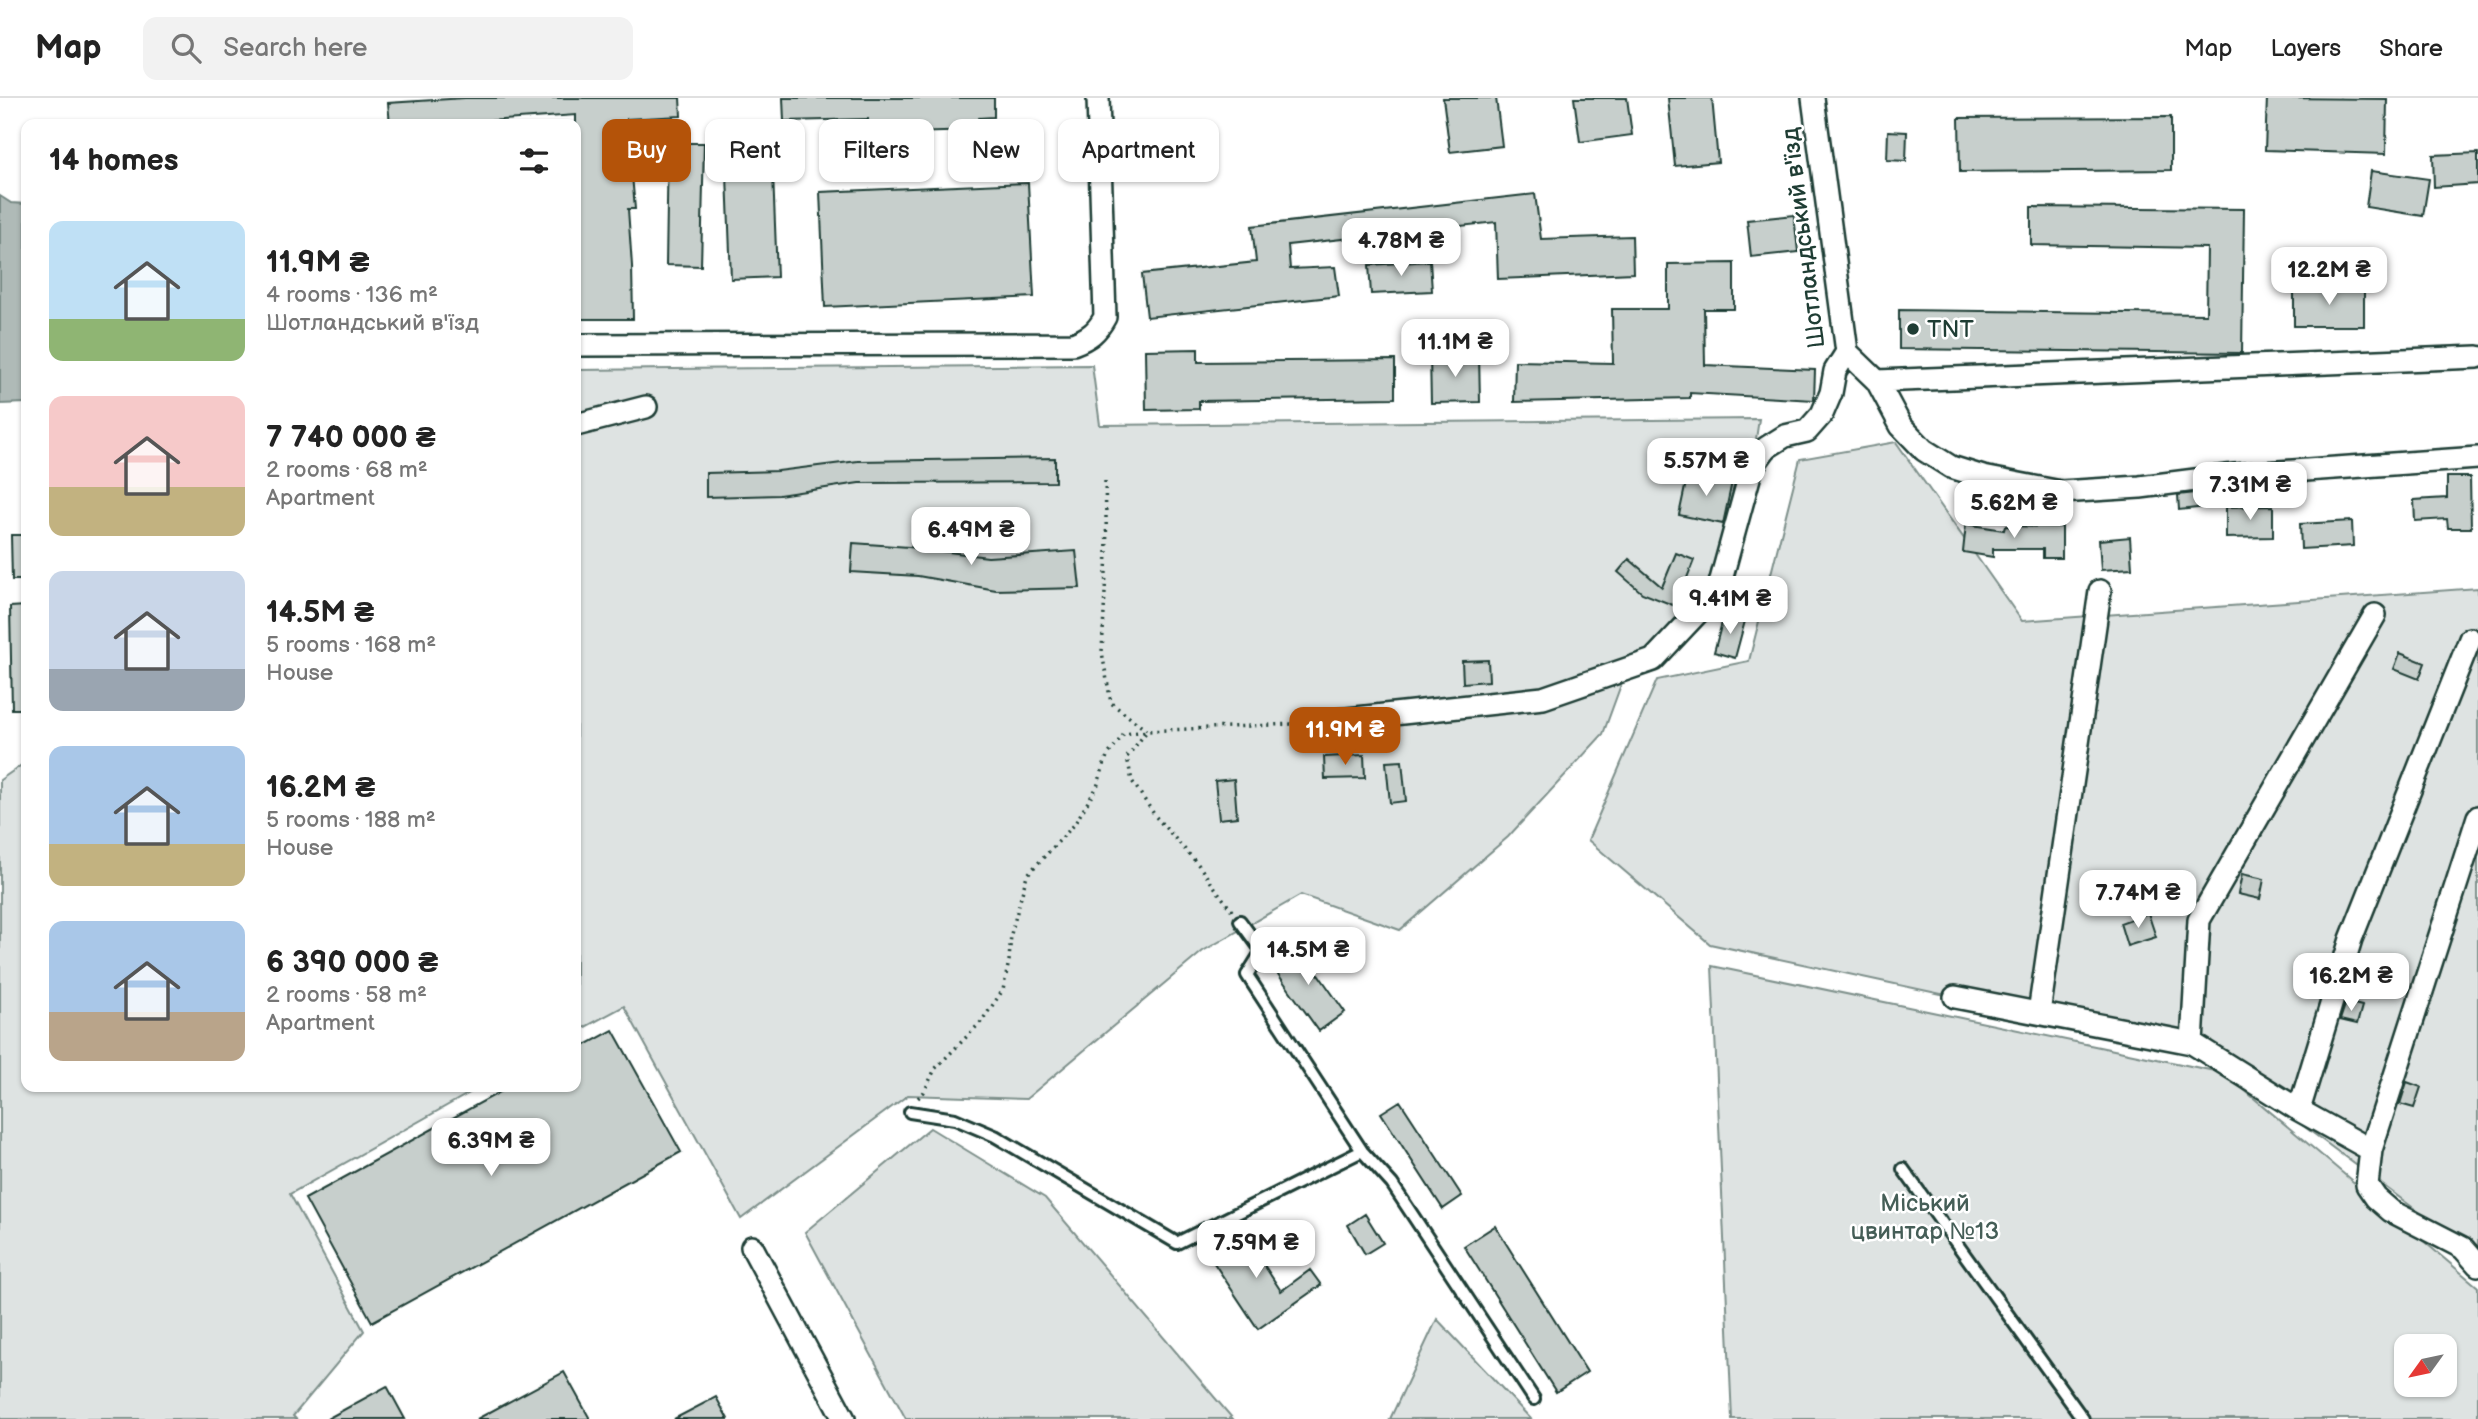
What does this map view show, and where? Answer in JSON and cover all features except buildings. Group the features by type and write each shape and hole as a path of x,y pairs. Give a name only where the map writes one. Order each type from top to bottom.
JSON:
{"street":[{"path":"581,345 1073,344 1087,339 1098,330 1105,317 1098,98"},
{"name":"Шотландський в'їзд","path":"1309,723 1543,698 1653,660 1718,592 1752,467 1766,448 1785,436 1807,431 1822,414 1831,393 1835,371 1847,352 1813,98"},
{"path":"1847,352 1877,381 1901,426 1924,450 1951,467 1983,477 2061,492 2235,475 2478,458"},
{"path":"1877,381 2478,357"},
{"path":"581,424 646,407"},
{"path":"2039,1013 2101,591"},
{"path":"2192,1043 2199,920 2375,615"},
{"path":"2299,1111 2351,939 2470,639"},
{"path":"2478,817 2371,1150 2367,1185 2376,1198 2391,1211 2463,1248 2478,1265"},
{"path":"1955,997 2192,1043 2299,1111 2371,1150"},
{"path":"752,1247 844,1419"}],"lane":[{"path":"1240,921 1262,951 1247,975 1362,1151 1392,1184 1534,1399"},
{"path":"910,1112 955,1119 995,1136 1177,1243 1362,1151"},
{"path":"1903,1169 2083,1419"}],"path":[{"path":"1105,481 1107,552 1102,652 1104,664 1111,703 1147,731"},
{"path":"909,1100 917,1099 924,1092 935,1069 981,1022 1003,990 1011,934 1027,875 1074,825 1097,787 1107,757 1124,734 1309,723"},
{"path":"1147,731 1127,757 1132,781 1156,817 1197,863 1240,921"}],"green space":[{"path":"1092,365 1100,425 1759,419 1737,565 1622,682 1603,734 1508,837 1400,930 1301,895 1203,951 1026,1099 908,1095 741,1219 624,1006 581,1029 581,370"},
{"path":"1896,442 2022,621 2478,588 2478,1256 2192,1043 1955,997 1710,944 1588,840 1657,680 1749,661 1800,459"},
{"path":"21,765 21,1092 471,1092 290,1194 364,1331 293,1416 296,1419 0,1419 0,780"},
{"name":"Міський цвинтар №13","path":"1712,966 2224,1073 2478,1287 2478,1419 1732,1419"},
{"path":"930,1128 1045,1198 1233,1419 906,1419 805,1232"},
{"path":"1437,1319 1531,1419 1390,1419"}],"shaded area":[{"path":"0,196 11,203 21,204 21,403 0,404"}],"place":[{"name":"TNT","path":"1913,329"}]}
